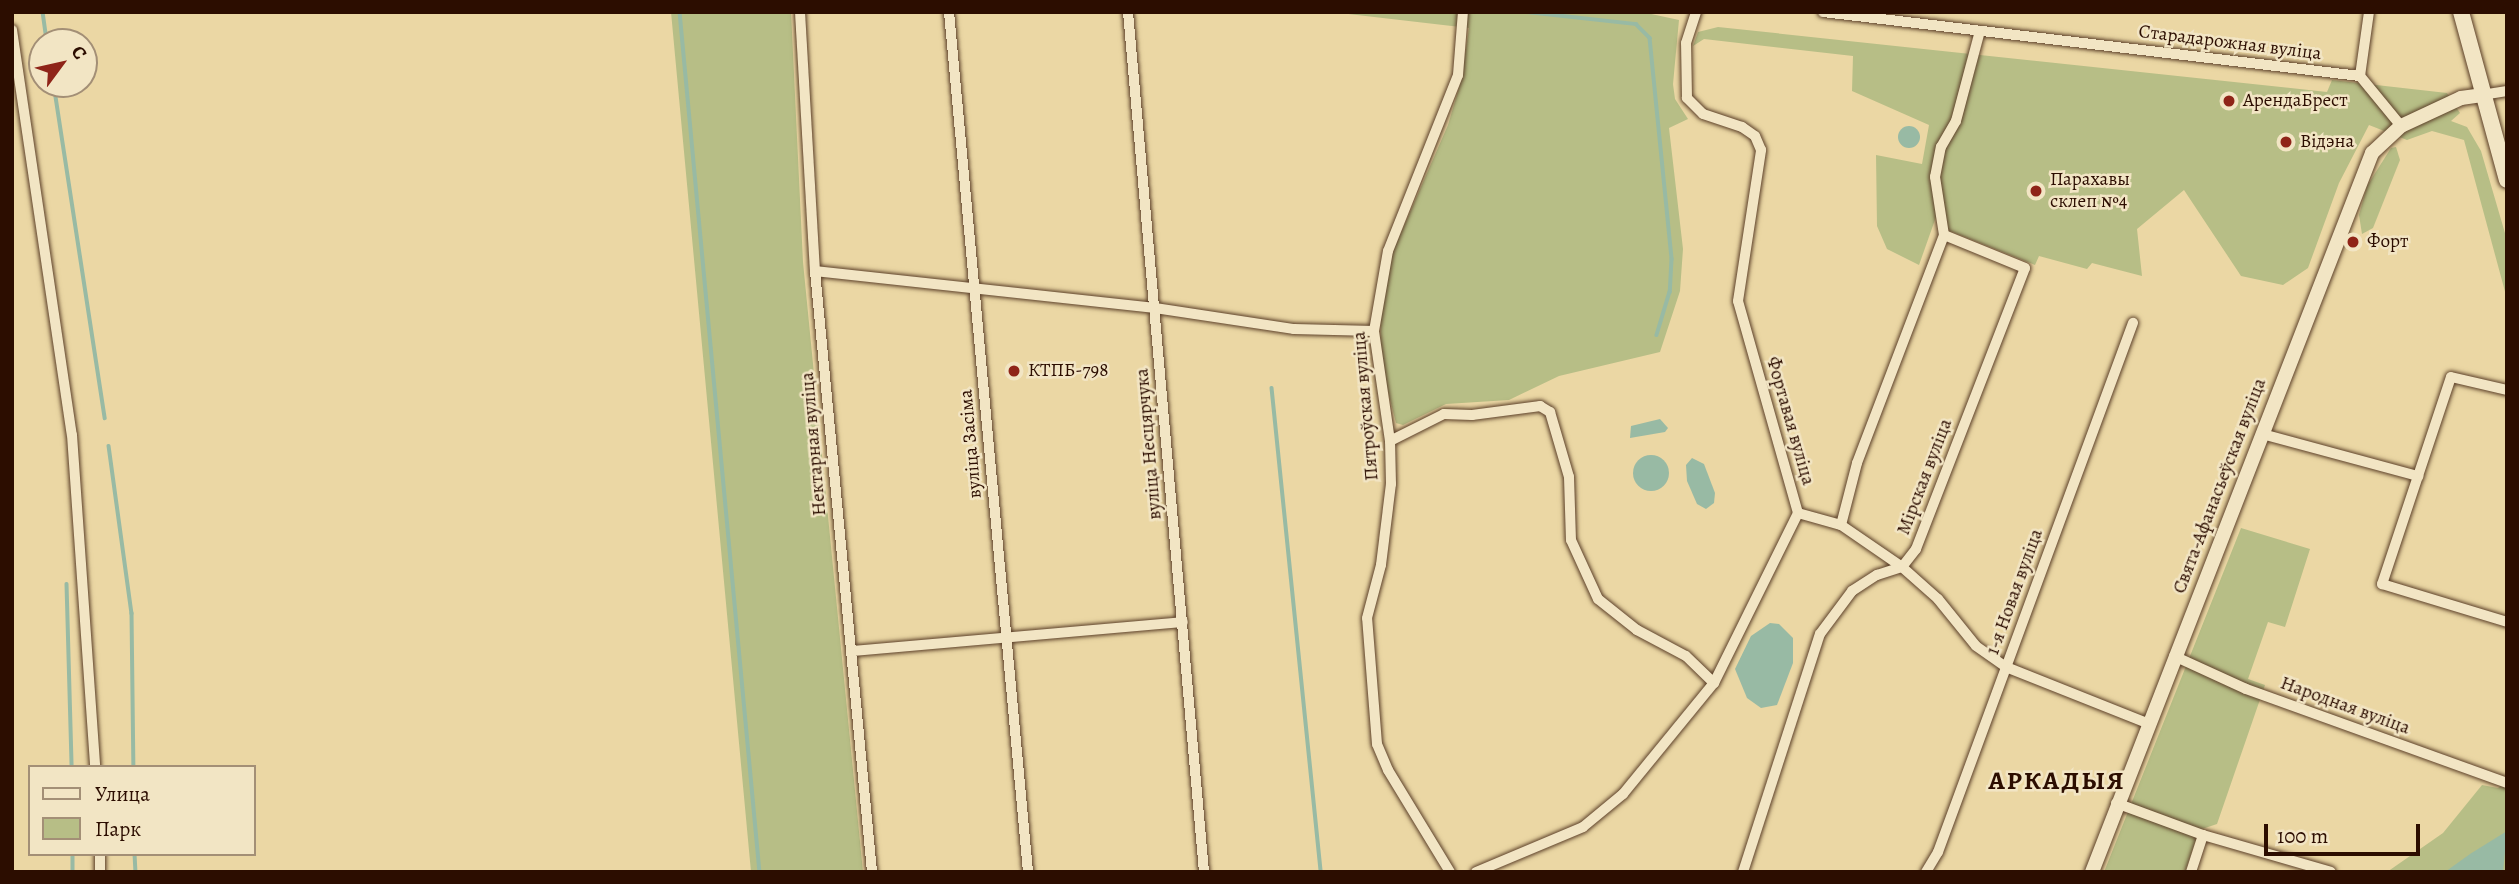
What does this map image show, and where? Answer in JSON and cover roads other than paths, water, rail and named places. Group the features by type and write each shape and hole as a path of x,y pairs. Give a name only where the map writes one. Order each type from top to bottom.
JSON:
{"main road":[{"path":"2461,12 2507,180"}],"street":[{"name":"Нектарная вуліца","path":"800,12 815,271 872,872"},
{"name":"вуліца Засіма","path":"949,12 1028,872"},
{"name":"вуліца Несцярчука","path":"1128,12 1204,872"},
{"name":"Пятроўская вуліца","path":"1450,872 1388,770 1373,718 1367,618 1381,565 1391,484 1390,441 1374,331 1388,251 1458,75 1463,12"},
{"name":"Фортавая вуліца","path":"1476,872 1583,827 1603,813 1714,683 1798,513 1738,302 1761,150 1755,136 1742,127 1703,114 1686,99 1686,43 1696,12"},
{"name":"Старадарожная вуліца","path":"1823,12 1878,15 1980,31 2360,76"},
{"path":"2368,12 2360,76 2400,126"},
{"path":"12,30 72,435 94,765"},
{"path":"1841,525 1857,463 1944,235 1935,177 1939,157 1956,121 1980,31"},
{"path":"2482,95 2507,91"},
{"name":"Свята-Афанасьеўская вуліца","path":"2092,872 2147,723 2372,153 2400,126 2461,98 2482,95"},
{"name":"Мірская вуліца","path":"1902,567 1916,549 2025,268 1944,235"},
{"path":"815,271 976,291 1155,307 1294,329 1374,331"},
{"name":"1-я Новая вуліца","path":"1926,872 1938,852 2133,323"},
{"path":"2507,390 2451,377 2382,584 2507,622"},
{"path":"1390,441 1444,414 1472,415 1540,406 1550,411 1569,477 1571,540 1598,599 1637,630 1686,656 1714,683"},
{"path":"2262,434 2418,476"},
{"path":"1798,513 1841,525 1902,567 1938,599 1976,646 2006,667 2147,723"},
{"path":"1743,872 1820,634 1835,611 1861,586 1902,567"},
{"path":"852,651 1183,622"},
{"name":"Народная вуліца","path":"2174,656 2246,689 2507,783"},
{"path":"2116,803 2203,835 2331,872"},
{"path":"2191,872 2203,835"}],"waterway":[{"path":"43,12 45,28"},
{"path":"680,12 760,872"},
{"path":"1527,12 1636,24 1650,38 1672,259 1670,292 1657,335"},
{"path":"56,98 105,418"},
{"path":"1272,388 1321,872"},
{"path":"109,446 132,613 134,765"},
{"path":"67,584 72,765"},
{"path":"73,856 73,872"},
{"path":"135,856 136,872"}],"place":[{"name":"АрендаБрест","path":"2229,101"},
{"name":"Відэна","path":"2286,142"},
{"name":"Парахавы склеп №4","path":"2036,191"},
{"name":"Форт","path":"2353,242"},
{"name":"КТПБ-798","path":"1014,371"}],"district":[{"name":"АРКАДЫЯ","path":"2057,781"}]}
